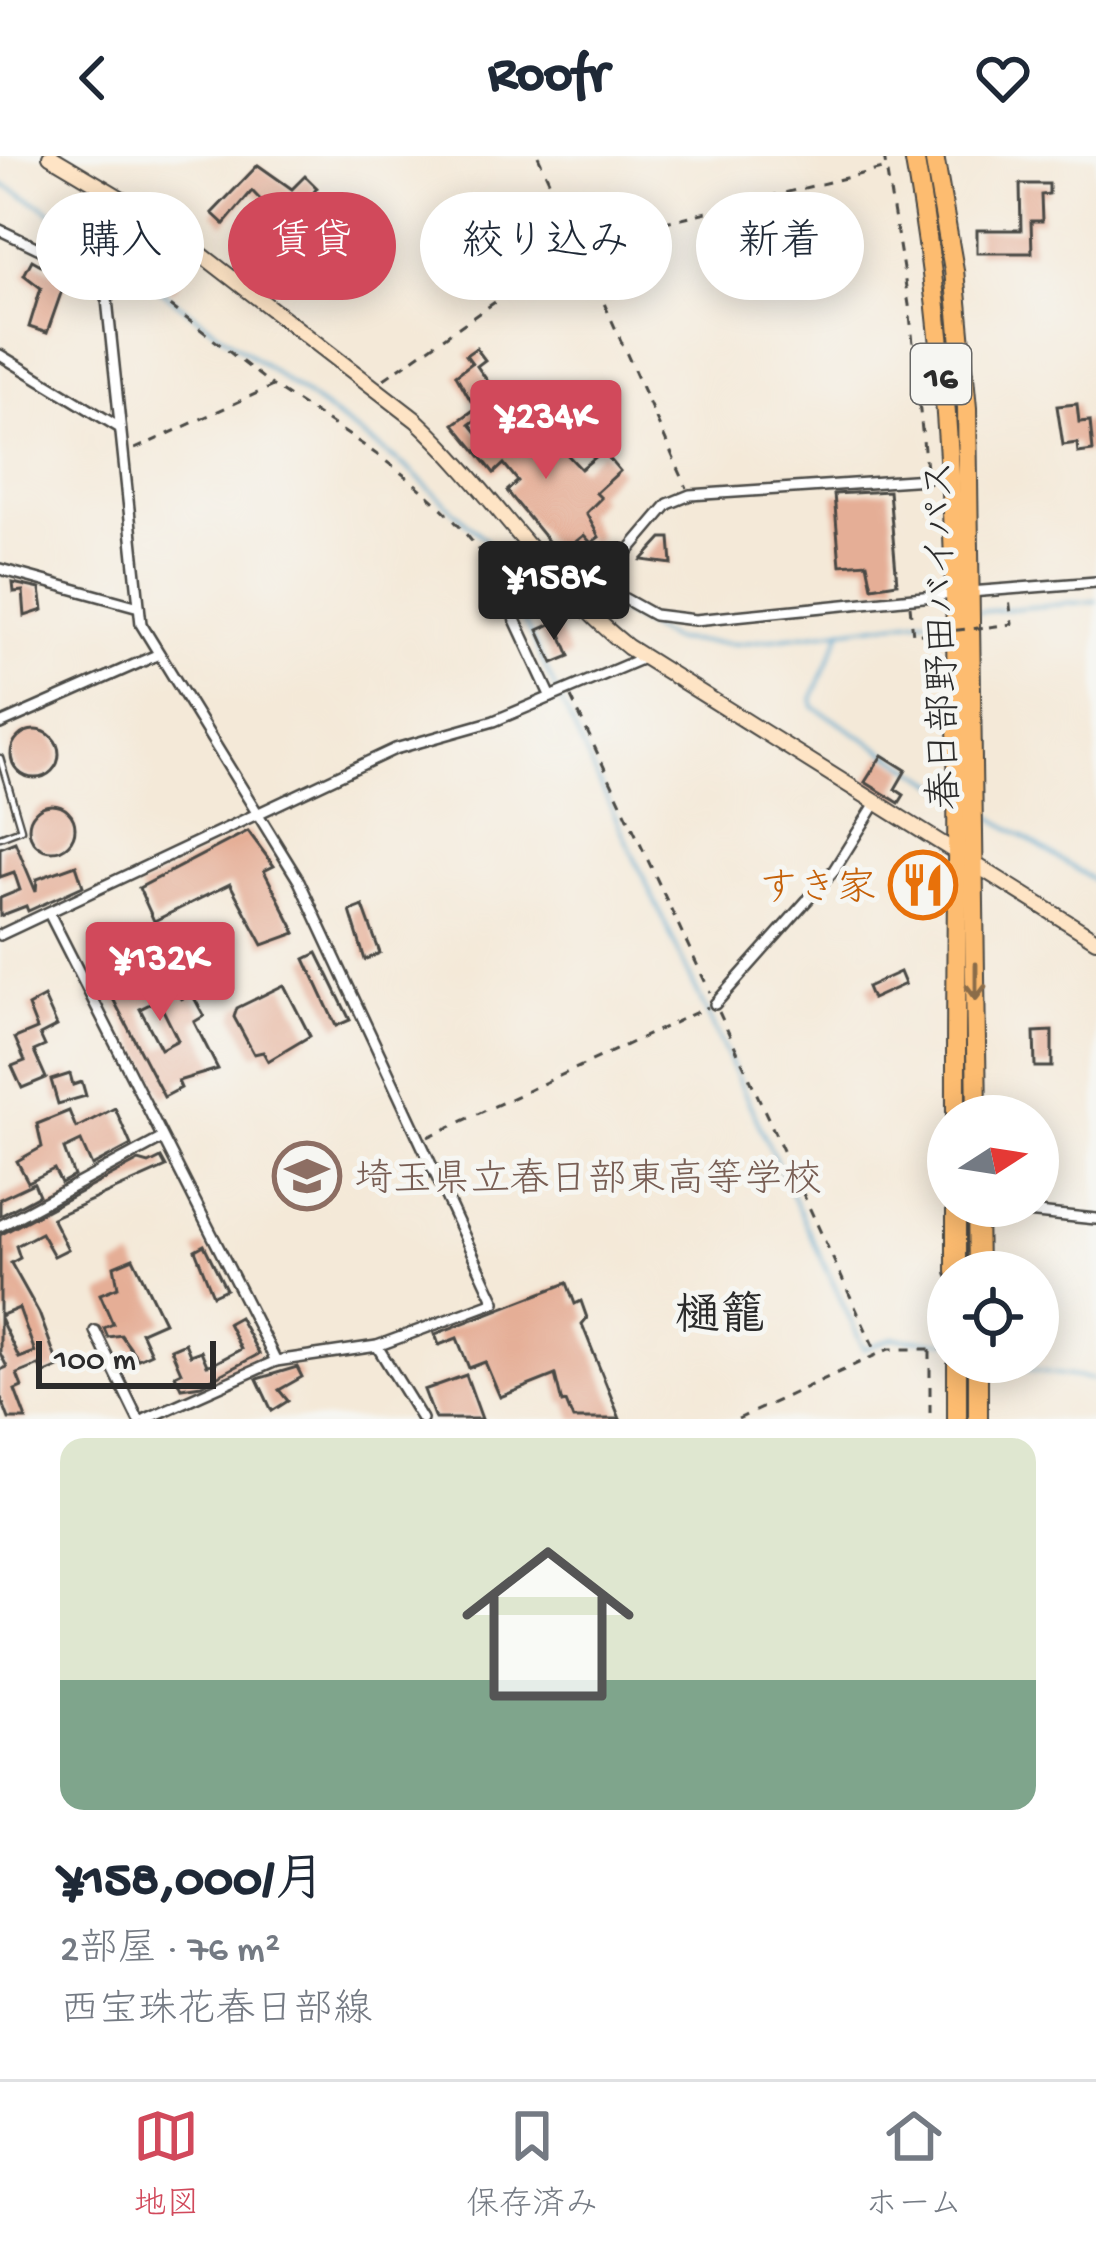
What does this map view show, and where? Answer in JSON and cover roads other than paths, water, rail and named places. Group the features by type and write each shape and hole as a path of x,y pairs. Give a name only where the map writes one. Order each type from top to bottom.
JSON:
{"highway":[{"name":"春日部野田バイパス","path":"914,156 944,405 951,594 956,1095"},
{"name":"春日部野田バイパス","path":"934,156 954,270 967,408 977,1095"},
{"path":"957,1383 957,1419"},
{"path":"978,1383 978,1419"}],"main road":[{"path":"50,156 154,218 454,455 608,632 1096,940"}],"street":[{"path":"0,230 105,280 141,624 299,881 496,1302 377,1346 276,1361 142,1419 95,1331"},
{"path":"0,356 120,428"},
{"path":"600,584 668,504 690,495 927,479"},
{"path":"0,569 139,607"},
{"path":"550,697 504,596 558,575 580,574 653,615 694,620 1096,582"},
{"path":"0,724 160,653"},
{"path":"0,935 260,816 395,748 494,721 644,658"},
{"path":"715,1004 834,870 876,803"},
{"path":"50,915 276,1361"},
{"path":"0,1226 161,1139"},
{"path":"1059,1216 1096,1220"},
{"path":"377,1346 422,1419"}],"lane":[{"path":"0,758 21,830 0,837"}],"waterway":[{"path":"0,183 44,207 406,467 487,541 509,589"},
{"path":"515,602 555,585"},
{"path":"570,585 672,640 736,644 945,616"},
{"path":"513,598 864,1349 893,1338 927,1340"},
{"path":"978,612 1096,601"},
{"path":"843,628 812,699 814,707 948,791"},
{"path":"982,811 1096,882"},
{"path":"1059,1374 1096,1380"}],"place":[{"name":"すき家","path":"923,885"},
{"name":"埼玉県立春日部東高等学校","path":"307,1176"}],"district":[{"name":"樋籠","path":"720,1312"}]}
